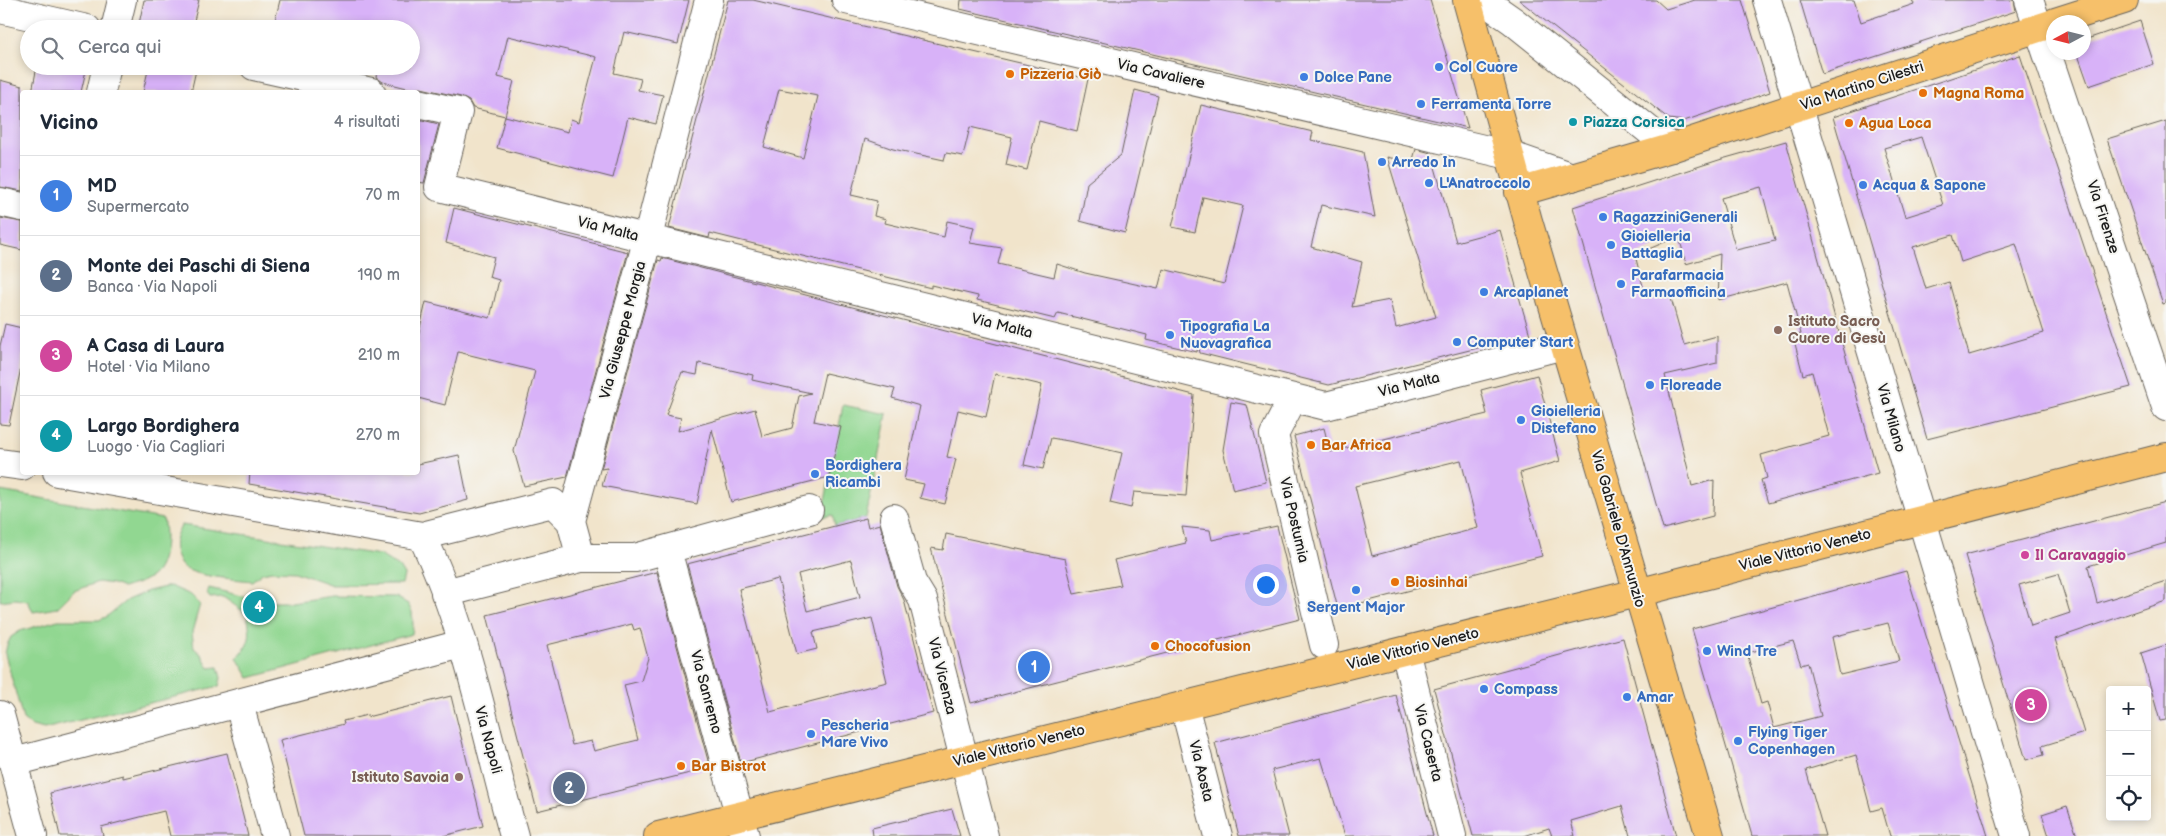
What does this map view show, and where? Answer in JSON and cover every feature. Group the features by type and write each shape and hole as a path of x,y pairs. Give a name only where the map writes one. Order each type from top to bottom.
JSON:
{"main road":[{"name":"Via Gabriele D'Annunzio","path":"1467,0 1509,155 1564,345 1710,836"},
{"name":"Via Martino Cilestri","path":"2077,15 2124,0"},
{"name":"Via Martino Cilestri","path":"1520,192 1671,148 2046,25"},
{"name":"Viale Vittorio Veneto","path":"658,836 742,826 964,760 1637,593 2166,457"}],"street":[{"path":"117,20 122,0"},
{"name":"Via Giuseppe Morgia","path":"571,521 709,0"},
{"name":"Via Cavaliere","path":"846,0 1509,155 1572,178"},
{"path":"1483,0 1513,21 1671,148"},
{"name":"Via Milano","path":"1767,0 2016,836"},
{"name":"Via Firenze","path":"2029,0 2046,20"},
{"path":"0,9 48,20"},
{"name":"Via Firenze","path":"2060,60 2166,407"},
{"path":"102,90 105,75"},
{"path":"294,75 362,90"},
{"path":"420,103 458,112 428,190"},
{"name":"Via Malta","path":"428,190 647,239 1326,406 1564,345"},
{"path":"0,202 20,207"},
{"name":"Via Postumia","path":"1293,398 1274,435 1324,645"},
{"path":"89,475 175,483 422,536 554,503 571,521 581,558"},
{"path":"445,593 581,558 670,558 809,510"},
{"name":"Via Vicenza","path":"894,518 912,582 922,600 984,836"},
{"name":"Via Napoli","path":"422,536 436,564 462,644 514,836"},
{"name":"Via Sanremo","path":"670,558 742,826"},
{"path":"14,762 242,714 462,644"},
{"name":"Via Caserta","path":"1405,651 1452,836"},
{"name":"Via Aosta","path":"1184,705 1218,836"},
{"path":"0,714 33,836"},
{"path":"242,714 275,836"}],"green space":[{"path":"843,405 887,414 866,518 835,526 833,515 822,517"},
{"path":"0,491 163,519 165,542 159,567 155,574 146,580 123,588 113,584 98,582 74,591 57,608 33,612 28,601 15,599 0,601"},
{"path":"182,525 380,555 399,567 404,575 402,584 332,585 295,572 272,571 262,573 252,581 204,575 186,569 178,560 175,552 175,540"},
{"path":"170,586 191,595 200,604 192,632 194,648 202,655 209,668 218,667 221,678 219,686 44,729 32,726 23,719 5,654 11,637 20,631 58,620 99,620 106,617 127,600 148,591"},
{"path":"209,588 267,602 292,602 332,596 396,597 408,604 412,612 412,634 249,678 237,658 248,643 249,627 247,614 223,597 210,598 207,594"}],"building":[{"path":"144,0 199,0 194,20 140,20"},
{"path":"280,0 689,0 678,44 624,32 614,73 641,79 638,90 663,95 656,124 628,117 613,178 497,148 505,116 473,108 469,101 461,97 421,88 411,89 383,82 376,77 376,75 420,75 420,20 275,20","holes":["508,36 596,57 579,122 571,119 568,132 505,116 514,81 498,77"]},
{"path":"728,0 753,0 1088,79 1077,131 1039,121 1027,170 1006,165 1012,137 970,127 963,156 946,153 944,160 893,149 865,139 851,195 877,201 874,216 886,219 885,223 944,237 947,221 974,227 970,243 1002,248 998,264 1054,277 1057,264 1085,273 1158,289 1163,269 1224,284 1243,206 1203,197 1195,232 1172,227 1201,105 1313,132 1311,140 1363,152 1375,217 1321,205 1311,247 1362,262 1352,307 1390,300 1396,328 1436,317 1387,157 1412,163 1416,149 1431,153 1456,242 1500,230 1530,335 1329,385 1200,353 1198,343 1197,352 1146,340 1147,335 1058,313 1055,319 977,300 978,296 931,285 931,288 710,233 709,238 669,228","holes":["779,89 818,96 803,158 764,147"]},
{"path":"961,0 1430,0 1468,128 960,9"},
{"path":"1519,0 1656,0 1666,9 1695,0 1742,0 1770,92 1684,121 1669,119"},
{"path":"1800,0 1854,0 1861,22 1914,4 1912,0 2014,0 2016,11 1822,74"},
{"path":"2140,21 2154,64 2089,86 2080,60 2091,60 2091,38"},
{"path":"2020,55 2131,387 1927,439 1833,117","holes":["1921,137 1943,205 1905,217 1884,148","1953,235 1961,262 2016,244 2044,333 1969,355 1949,282 1926,289 1913,247"]},
{"path":"35,75 85,75 81,90 32,90"},
{"path":"147,75 195,75 191,90 143,90"},
{"path":"0,80 22,86 22,90 20,90 20,191 0,187"},
{"path":"1135,90 1158,96 1125,233 1080,221 1087,183 1121,155"},
{"path":"420,119 439,124 424,183 420,182"},
{"path":"2166,121 2166,303 2163,304 2107,139"},
{"path":"1786,141 1878,473 1768,503 1761,480 1767,478 1761,455 1829,436 1812,372 1803,375 1793,336 1801,334 1787,282 1718,300 1720,254 1686,264 1679,236 1635,255 1646,298 1669,291 1684,345 1717,336 1717,363 1665,375 1692,486 1714,480 1713,516 1663,529 1573,207 1722,159","holes":["1761,187 1775,241 1736,250 1721,198"]},
{"path":"454,208 628,252 567,477 524,486 514,451 535,371 458,352 445,405 420,399 420,328 426,302 490,318 499,280 489,277 494,257 446,243"},
{"path":"0,218 20,222 20,250 0,245"},
{"path":"662,258 1194,395 1186,496 1134,492 1131,508 1110,503 1122,453 1074,442 1051,438 1043,469 1024,465 1042,385 995,374 986,417 958,410 947,457 956,459 945,504 920,498 924,484 904,480 920,406 892,398 895,389 825,373 814,421 841,427 829,477 731,502 712,429 697,504 602,486 607,468 601,469 658,260 661,261","holes":["699,363 753,375 752,380 811,393 799,396 792,428 762,436 755,409 678,431 681,418 666,415 682,372 697,375"]},
{"path":"5,324 20,328 20,373 9,425 0,424 0,346"},
{"path":"1537,375 1560,461 1520,473 1542,556 1338,609 1294,436 1324,428 1330,452 1487,414 1481,390","holes":["1461,460 1478,528 1372,556 1355,486"]},
{"path":"1231,402 1247,405 1266,482 1233,490 1223,450"},
{"path":"459,455 468,500 419,513 249,484 250,475 420,475 420,464"},
{"path":"2166,502 2166,543 2088,566 2097,603 2166,581 2166,601 2055,639 2084,733 2042,746 2044,755 2026,760 1965,555","holes":["2058,574 2070,613 2031,626 2019,585"]},
{"path":"866,518 868,527 880,524 897,586 904,600 933,713 741,763 687,564","holes":["851,560 860,597 807,611 798,574","778,579 797,654 817,649 813,632 872,618 887,682 770,712 739,589"]},
{"path":"1277,526 1300,619 971,703 931,548 943,550 946,534 1065,559 1074,594 1121,585 1114,560 1186,543 1182,527 1210,530 1212,540"},
{"path":"1906,571 1988,836 1890,836 1882,808 1871,811 1856,755 1806,770 1825,836 1752,836 1692,629","holes":["1888,623 1899,661 1840,675 1832,637","1793,641 1801,665 1808,663 1821,716 1774,728 1767,702 1761,704 1747,653"]},
{"path":"657,572 710,768 537,811 487,615","holes":["632,624 634,630 640,628 648,658 641,681 624,685 638,740 594,751 591,741 572,745 547,645"]},
{"path":"1623,638 1676,836 1630,836 1622,806 1571,821 1575,836 1552,836 1549,828 1524,836 1473,836 1434,689"},
{"path":"2166,645 2166,720 2160,721 2141,653"},
{"path":"1396,695 1433,836 1345,836 1321,758 1272,770 1289,836 1239,836 1215,743"},
{"path":"451,696 483,826 443,836 304,836 280,740 344,724 343,721 367,715 367,717"},
{"path":"227,753 248,836 170,836 164,811 101,827 103,836 60,836 50,793"},
{"path":"2067,806 2077,836 2049,836 2042,814"},
{"path":"952,809 960,836 873,836 872,828"}],"place":[{"name":"Col Cuore","path":"1439,67"},
{"name":"Pizzeria Giò","path":"1010,74"},
{"name":"Dolce Pane","path":"1304,77"},
{"name":"Magna Roma","path":"1923,93"},
{"name":"Ferramenta Torre","path":"1421,104"},
{"name":"Piazza Corsica","path":"1573,122"},
{"name":"Agua Loca","path":"1849,123"},
{"name":"Arredo In","path":"1382,162"},
{"name":"L'Anatroccolo","path":"1429,183"},
{"name":"Acqua & Sapone","path":"1863,185"},
{"name":"RagazziniGenerali","path":"1603,217"},
{"name":"Gioielleria Battaglia","path":"1611,245"},
{"name":"Parafarmacia Farmaofficina","path":"1621,284"},
{"name":"Arcaplanet","path":"1484,292"},
{"name":"Istituto Sacro Cuore di Gesù","path":"1778,330"},
{"name":"Tipografia La Nuovagrafica","path":"1170,335"},
{"name":"Computer Start","path":"1457,342"},
{"name":"Floreade","path":"1650,385"},
{"name":"Gioielleria Distefano","path":"1521,420"},
{"name":"Bar Africa","path":"1311,445"},
{"name":"Bordighera Ricambi","path":"815,474"},
{"name":"Il Caravaggio","path":"2025,555"},
{"name":"Biosinhai","path":"1395,582"},
{"name":"Sergent Major","path":"1356,590"},
{"name":"Largo Bordighera","path":"259,607"},
{"name":"Chocofusion","path":"1155,646"},
{"name":"Wind Tre","path":"1707,651"},
{"name":"MD","path":"1034,667"},
{"name":"Compass","path":"1484,689"},
{"name":"Amar","path":"1627,697"},
{"name":"A Casa di Laura","path":"2031,705"},
{"name":"Pescheria Mare Vivo","path":"811,734"},
{"name":"Flying Tiger Copenhagen","path":"1738,741"},
{"name":"Bar Bistrot","path":"681,766"},
{"name":"Istituto Savoia","path":"459,777"},
{"name":"Monte dei Paschi di Siena","path":"569,788"}]}
